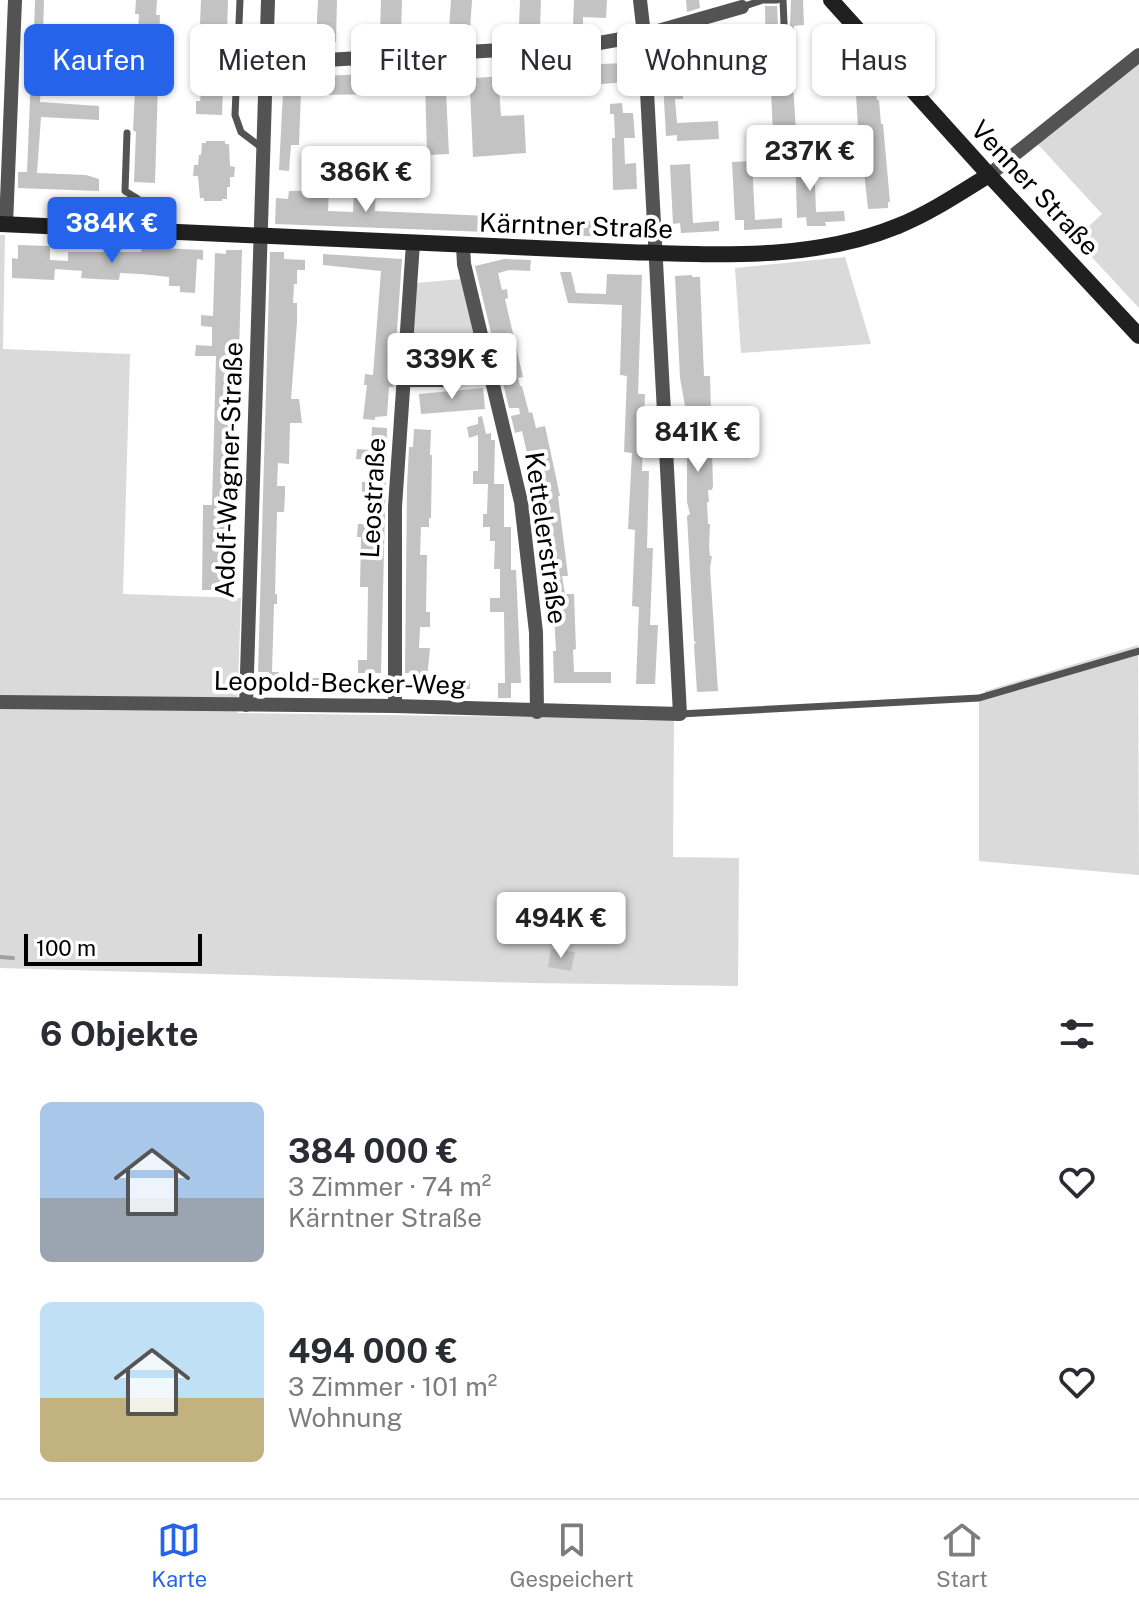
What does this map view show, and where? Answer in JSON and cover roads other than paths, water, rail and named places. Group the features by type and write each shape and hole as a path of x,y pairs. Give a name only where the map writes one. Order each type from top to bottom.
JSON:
{"street":[{"path":"3,225 15,0"},
{"name":"Adolf-Wagner-Straße","path":"268,0 268,24"},
{"path":"640,0 643,24"},
{"name":"Venner Straße","path":"831,0 1139,336"},
{"path":"679,24 744,4"},
{"path":"335,59 588,45 617,40"},
{"path":"989,175 1139,55"},
{"name":"Adolf-Wagner-Straße","path":"246,705 265,96"},
{"path":"647,96 680,714"},
{"name":"Kärntner Straße","path":"3,225 655,253 789,253 846,242 899,226 989,175"},
{"name":"Leostraße","path":"395,706 395,507 413,243"},
{"name":"Kettelerstraße","path":"463,246 464,264 521,502 536,632 537,712"},
{"path":"404,380 443,380 491,374"},
{"name":"Leopold-Becker-Weg","path":"0,702 395,706 680,714"}],"lane":[{"path":"240,0 235,115 241,132 262,148"},
{"path":"744,4 777,0"},
{"path":"783,0 784,23"},
{"path":"127,133 125,191 138,199 137,231"},
{"path":"680,714 979,698 1139,651"}],"waterway":[{"path":"0,957 13,958"}]}
